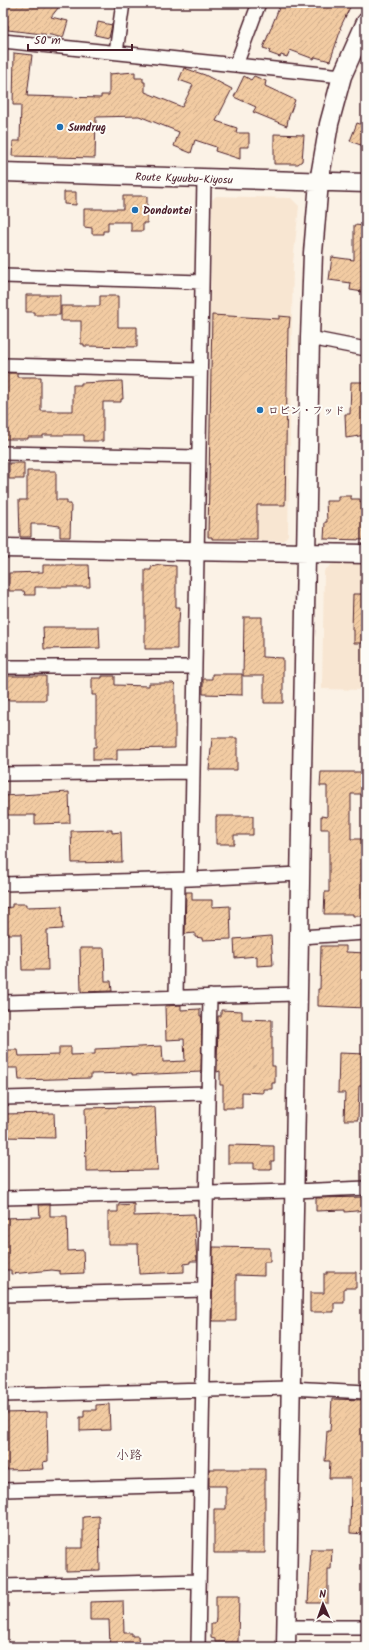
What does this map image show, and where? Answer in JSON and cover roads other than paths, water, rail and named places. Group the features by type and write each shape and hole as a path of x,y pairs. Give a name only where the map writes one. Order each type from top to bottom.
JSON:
{"street":[{"path":"116,52 123,3"},
{"path":"236,65 259,3"},
{"path":"286,1647 297,994 313,253 319,182 329,124 342,76 366,22"},
{"path":"3,41 342,76"},
{"name":"Route Kyuubu-Kiyosu","path":"3,172 366,184"},
{"path":"176,997 192,772 204,179"},
{"path":"3,276 202,282"},
{"path":"310,338 366,349"},
{"path":"3,365 200,370"},
{"path":"3,453 198,457"},
{"path":"3,548 366,554"},
{"path":"3,667 194,667"},
{"path":"3,774 192,772"},
{"path":"3,884 184,880 300,874"},
{"path":"299,937 366,933"},
{"path":"3,1002 297,994"},
{"path":"198,1647 210,996"},
{"path":"3,1098 208,1093"},
{"path":"3,1198 294,1192 366,1188"},
{"path":"3,1295 205,1290"},
{"path":"3,1395 290,1388 366,1392"},
{"path":"3,1490 200,1485"},
{"path":"3,1586 199,1581"},
{"path":"286,1627 366,1627"}],"place":[{"name":"Sundrug","path":"60,127"},
{"name":"Dondontei","path":"135,210"},
{"name":"ロビン・フッド","path":"260,410"}],"district":[{"name":"小路","path":"129,1454"}]}
